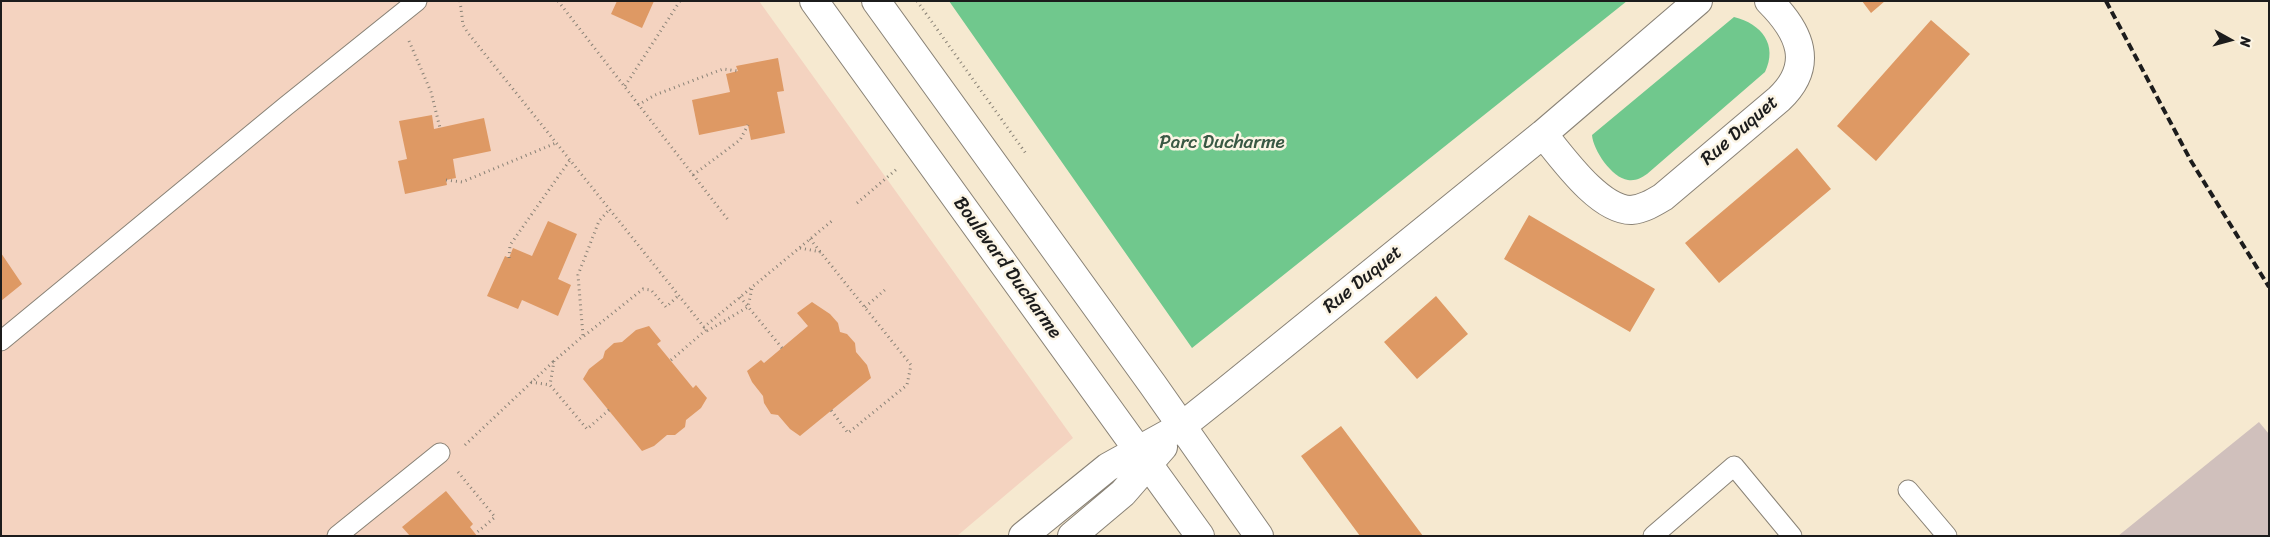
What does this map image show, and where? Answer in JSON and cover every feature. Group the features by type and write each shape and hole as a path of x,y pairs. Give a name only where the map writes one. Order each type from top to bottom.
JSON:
{"street":[{"name":"Boulevard Ducharme","path":"814,1 1200,536"},
{"path":"876,1 1259,536"},
{"name":"Rue Duquet","path":"1072,536 1123,494 1144,457 1543,134 1698,1"},
{"name":"Rue Duquet","path":"1543,134 1595,192 1614,206 1623,209 1641,208 1663,197 1779,99 1795,81 1800,62 1797,39 1782,15 1769,1"},
{"name":"Rue Duquet","path":"1023,536 1108,467 1144,457"}],"lane":[{"path":"1,341 286,106 417,1"},
{"path":"337,536 440,453"},
{"path":"1653,536 1673,530 1734,466 1792,536"},
{"path":"1908,490 1947,536"}],"path":[{"path":"460,1 463,25 468,33 706,329"},
{"path":"558,1 729,221"},
{"path":"624,86 680,1"},
{"path":"399,17 431,92 440,128"},
{"path":"638,104 655,95 723,69 738,72"},
{"path":"693,175 740,140 748,125"},
{"path":"446,180 462,182 556,143"},
{"path":"509,258 510,245 570,160"},
{"path":"856,203 899,168"},
{"path":"583,336 578,276 599,221 609,210"},
{"path":"671,360 740,297 833,220"},
{"path":"810,239 911,365 907,385 848,433 831,410"},
{"path":"799,248 821,252"},
{"path":"748,307 752,288"},
{"path":"550,384 554,362 583,336 643,289 651,290 666,307 678,296"},
{"path":"864,307 886,289"},
{"path":"740,297 782,348"},
{"path":"706,329 748,307"},
{"path":"531,382 550,384 587,429 609,410"},
{"path":"454,467 495,517 475,534"}],"shaded area":[{"path":"1,1 759,1 1073,438 957,536 1,536"},
{"path":"2259,422 2269,434 2269,536 2118,536"}],"green space":[{"name":"Parc Ducharme","path":"949,1 1627,1 1192,348"},
{"path":"1734,17 1744,20 1760,30 1765,37 1770,53 1765,72 1647,174 1638,179 1628,180 1616,174 1604,162 1596,148 1592,135"}],"building":[{"path":"617,1 654,1 642,28 611,14"},
{"path":"1862,1 1885,1 1871,13"},
{"path":"1931,20 1970,54 1876,161 1837,126"},
{"path":"778,58 784,91 777,92 785,133 751,140 748,125 699,135 692,100 730,92 726,74 738,71 736,66"},
{"path":"432,115 434,129 484,118 491,151 453,159 456,178 446,180 447,185 405,194 398,161 407,159 399,121"},
{"path":"1797,148 1831,189 1719,283 1685,243"},
{"path":"1529,215 1655,289 1630,332 1504,259"},
{"path":"548,221 577,234 558,279 571,285 558,316 522,300 518,309 487,296 505,256 509,258 513,248 532,256"},
{"path":"1,253 22,284 1,301"},
{"path":"1436,296 1468,334 1417,379 1384,342"},
{"path":"812,302 830,314 838,323 840,332 847,334 855,343 856,352 867,365 871,378 800,436 790,429 778,415 771,414 764,403 763,396 752,382 747,371 761,360 764,363 808,326 797,313"},
{"path":"649,326 661,341 657,344 693,388 696,385 707,398 701,408 686,420 685,427 675,435 667,435 654,446 642,451 583,379 589,369 603,358 605,351 614,343 622,342 636,330"},
{"path":"1341,426 1423,536 1360,536 1301,456"},
{"path":"446,491 473,524 470,527 477,536 410,536 402,527"}],"railway":[{"path":"2106,1 2191,161 2269,287"}]}
